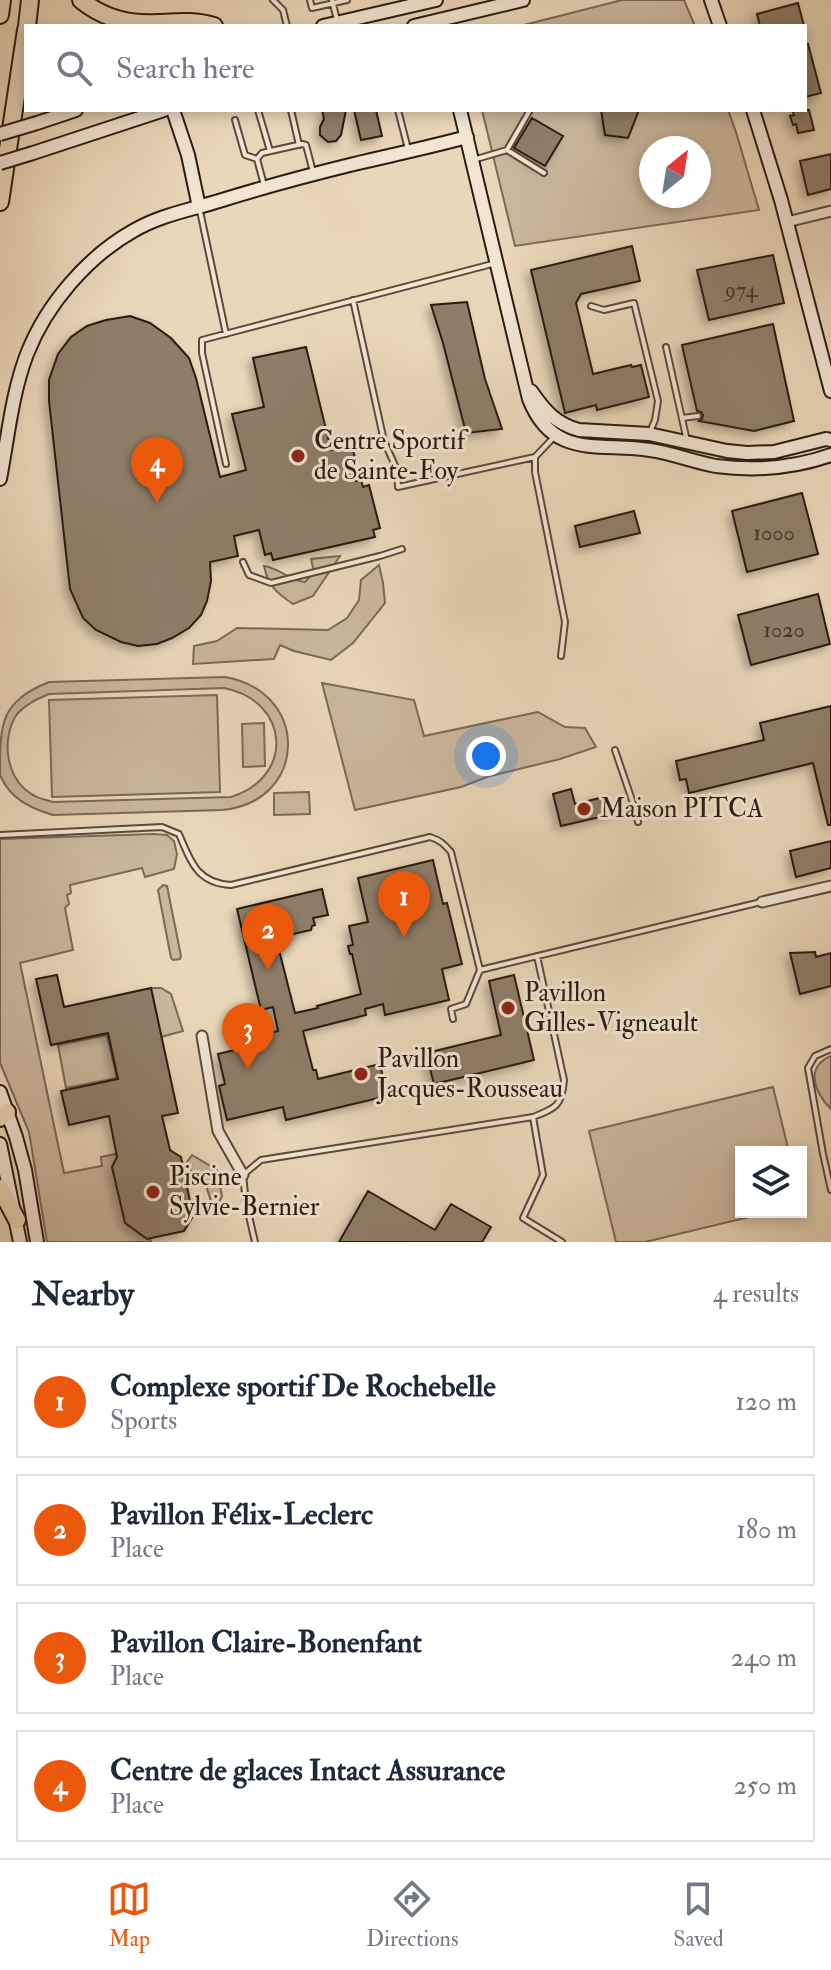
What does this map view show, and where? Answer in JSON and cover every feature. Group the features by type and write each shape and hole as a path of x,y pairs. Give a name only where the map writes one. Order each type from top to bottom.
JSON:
{"highway":[{"path":"0,15 2,0"},
{"path":"27,24 30,0"},
{"path":"81,0 102,14 134,23 205,24"},
{"path":"0,202 24,41"},
{"path":"0,1188 17,1220"}],"street":[{"path":"333,24 396,4 432,1 436,23 523,0"},
{"path":"711,0 719,24"},
{"path":"0,134 70,112"},
{"path":"0,163 158,112"},
{"path":"174,112 188,155 199,207"},
{"path":"461,112 525,381 568,441 589,447 649,450 714,466 752,469 782,467 831,455"},
{"path":"754,112 787,222 831,391"},
{"path":"0,479 20,375 28,351 52,308 85,268 108,248 132,231 166,215 314,174 467,137"},
{"path":"787,222 831,211"},
{"path":"560,430 649,434 747,453 774,452 831,440"},
{"path":"762,902 831,886"},
{"path":"202,1036 218,1131 243,1175"},
{"path":"0,1092 2,1113 25,1170 37,1242"},
{"path":"0,1144 20,1242"}],"lane":[{"path":"273,0 283,10 286,24"},
{"path":"310,0 312,8 347,0"},
{"path":"333,2 338,23"},
{"path":"259,112 270,151"},
{"path":"291,112 299,145"},
{"path":"399,112 409,151"},
{"path":"472,160 507,150 529,112"},
{"path":"235,120 245,155 257,159"},
{"path":"257,159 262,153 306,145 314,174"},
{"path":"507,150 544,173"},
{"path":"257,159 264,187"},
{"path":"199,207 226,334"},
{"path":"226,464 202,353 202,340 497,263"},
{"path":"353,300 384,441 397,470 398,487 535,457 560,430"},
{"path":"591,306 604,310 634,303 658,401 649,434"},
{"path":"666,347 688,443"},
{"path":"682,418 698,416"},
{"path":"535,457 535,472 565,622 561,656"},
{"path":"243,562 249,575 271,583 402,549"},
{"path":"615,750 638,822"},
{"path":"0,835 162,827 179,834 190,859 203,877 217,884 231,885 430,837 438,839 451,852 480,970 466,1004 451,1009 453,1019"},
{"path":"480,970 762,902"},
{"path":"255,1242 243,1175 261,1160 533,1117 554,1109 563,1098 564,1080 537,956"},
{"path":"831,1049 815,1056 808,1068 831,1190"},
{"path":"533,1117 543,1175 523,1218 562,1242"}],"shaded area":[{"path":"622,0 684,0 694,24 528,24"},
{"path":"482,112 729,112 759,210 515,246"},
{"path":"340,556 313,596 293,604 274,588 264,566 305,582 314,572 311,559"},
{"path":"379,565 385,603 353,643 331,660 280,645 274,659 193,664 194,646 217,641 237,628 328,630 347,618 359,600 361,580"},
{"path":"225,677 253,687 273,703 285,724 288,746 283,768 271,788 250,803 222,810 53,815 22,801 9,790 0,775 1,741 6,716 21,698 49,682","holes":["224,688 246,696 262,708 272,723 276,740 274,757 266,773 252,787 231,797 53,802 25,789 12,770 8,747 12,724 17,714 28,705 49,694"]},
{"path":"322,683 414,700 424,736 538,712 565,727 585,728 596,747 461,787 355,810"},
{"path":"217,695 220,792 52,797 49,700"},
{"path":"264,723 265,766 243,767 242,724"},
{"path":"309,792 310,814 274,815 274,793"},
{"path":"167,835 174,841 177,854 174,869 145,877 142,868 70,885 71,893 67,895 69,904 65,908 73,950 20,963 64,1173 102,1166 101,1157 116,1154 151,1242 47,1242 29,1132 0,1063 0,839"},
{"path":"163,885 167,886 180,959 171,958 158,890"},
{"path":"151,988 161,988 171,994 183,1031 161,1037"},
{"path":"107,1035 117,1078 66,1088 58,1045"},
{"path":"831,1056 831,1109 820,1096 815,1074 817,1067"},
{"path":"773,1087 788,1146 735,1146 735,1218 745,1218 645,1242 616,1242 589,1131"},
{"path":"192,1155 217,1170 222,1196 214,1211 204,1179 184,1166"}],"building":[{"path":"798,3 803,24 760,24 757,14"},
{"path":"807,44 808,44 821,93 807,96"},
{"path":"809,110 814,130 798,133 790,116 794,115 793,112"},
{"path":"322,112 346,112 341,135 336,141 328,142 320,135"},
{"path":"354,112 376,112 382,136 361,140"},
{"path":"601,112 638,112 628,138 605,135"},
{"path":"532,118 563,136 545,166 514,148"},
{"path":"831,154 831,189 808,195 800,161"},
{"path":"632,246 640,281 581,294 576,303 593,374 641,365 649,397 597,410 596,405 565,413 531,270"},
{"path":"773,255 784,303 709,320 697,270"},
{"path":"467,302 485,379 502,429 466,433 431,305"},
{"path":"130,316 150,323 171,338 189,358 220,477 246,470 232,414 264,407 253,358 306,347 331,450 352,446 356,481 361,480 363,487 369,485 380,528 373,530 375,537 273,560 271,553 265,555 259,530 234,536 238,556 210,562 211,581 201,615 189,628 172,638 157,644 138,646 96,630 83,618 70,589 49,401 49,380 58,354 71,337 87,326"},
{"path":"773,324 794,421 754,431 699,421 703,415 697,411 682,345"},
{"path":"802,493 818,554 747,572 732,511"},
{"path":"634,511 640,533 580,547 575,526"},
{"path":"818,594 830,644 751,665 738,615"},
{"path":"831,706 831,825 828,825 813,763 689,793 686,779 680,780 676,761 764,740 760,723"},
{"name":"Maison PITCA","path":"571,789 575,804 608,796 613,814 561,826 553,794"},
{"path":"831,841 831,868 796,877 790,851"},
{"path":"433,860 462,964 442,969 449,1000 385,1015 383,1004 365,1009 366,1015 303,1031 318,1079 380,1064 387,1096 286,1120 283,1107 227,1120 219,1086 225,1084 218,1054 267,1042 265,1034 278,1031 273,1007 261,1010 237,909 322,889 328,915 313,918 315,925 311,930 276,938 295,1013 318,1008 361,994 348,946 353,945 349,926 368,922 358,878"},
{"path":"815,952 816,957 831,953 831,986 800,994 790,953"},
{"path":"57,975 64,1007 151,988 178,1113 162,1116 170,1150 181,1157 193,1216 184,1231 147,1239 125,1223 112,1167 117,1157 109,1116 69,1125 61,1091 118,1079 108,1033 51,1045 36,979"},
{"name":"Pavillon Gilles-Vigneault","path":"514,975 534,1060 434,1084 426,1053 501,1035 489,981"},
{"path":"368,1191 435,1230 451,1204 491,1227 482,1242 339,1242"}],"place":[{"name":"Centre Sportif de Sainte-Foy","path":"298,456"},
{"name":"Centre de glaces Intact Assurance","path":"157,503"},
{"name":"Maison PITCA","path":"584,809"},
{"name":"Complexe sportif De Rochebelle","path":"404,937"},
{"name":"Pavillon Félix-Leclerc","path":"268,970"},
{"name":"Pavillon Gilles-Vigneault","path":"508,1008"},
{"name":"Pavillon Claire-Bonenfant","path":"248,1069"},
{"name":"Pavillon Jacques-Rousseau","path":"361,1074"},
{"name":"Piscine Sylvie-Bernier","path":"153,1192"}]}
